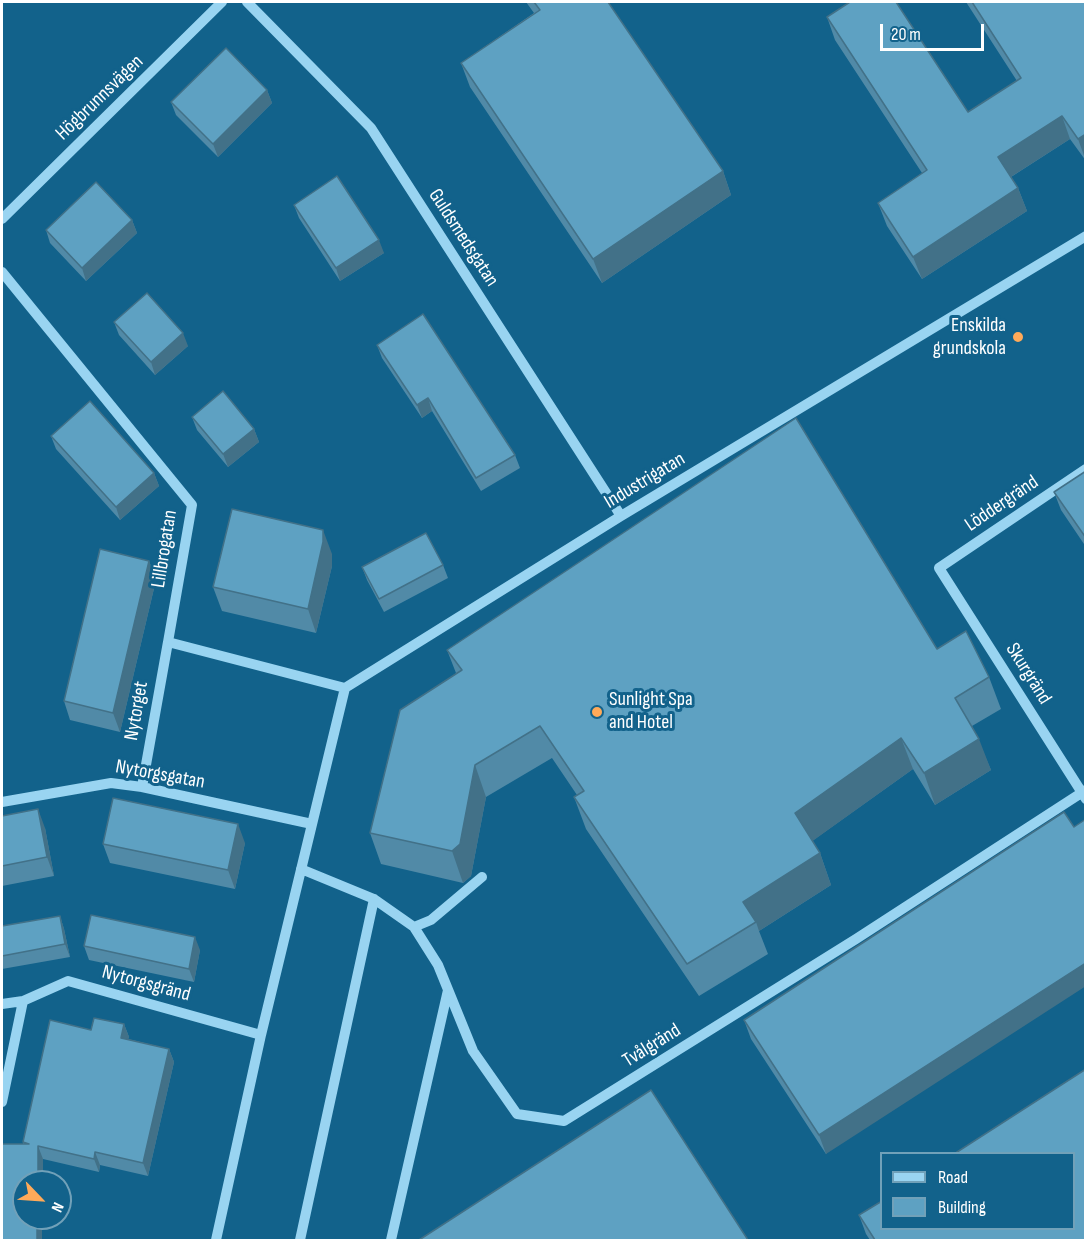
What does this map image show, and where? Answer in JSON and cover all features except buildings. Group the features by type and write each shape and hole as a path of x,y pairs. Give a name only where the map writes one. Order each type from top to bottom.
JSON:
{"street":[{"name":"Högbrunnsvägen","path":"2,219 222,2"},
{"name":"Guldsmedsgatan","path":"247,2 371,128 621,516"},
{"name":"Industrigatan","path":"345,688 621,516 1086,237"},
{"name":"Lillbrogatan","path":"2,272 192,505 168,642"},
{"name":"Löddergränd","path":"939,568 1086,469"},
{"name":"Skurgränd","path":"939,568 1084,794"},
{"path":"168,642 345,688 261,1035 216,1240"},
{"name":"Nytorget","path":"142,787 168,642"},
{"name":"Nytorgsgatan","path":"2,802 111,783 142,787 312,824"},
{"name":"Tvålgränd","path":"301,869 374,899 414,927 438,965 473,1051 517,1114 564,1121 1084,794"},
{"path":"414,927 431,920 482,877"},
{"path":"300,1240 374,899"},
{"name":"Nytorgsgränd","path":"2,1004 22,1001 68,981 261,1035"},
{"path":"391,1240 448,990"},
{"path":"2,1102 22,1001"}],"place":[{"name":"Enskilda grundskola","path":"1018,337"},
{"name":"Sunlight Spa and Hotel","path":"597,712"}]}
